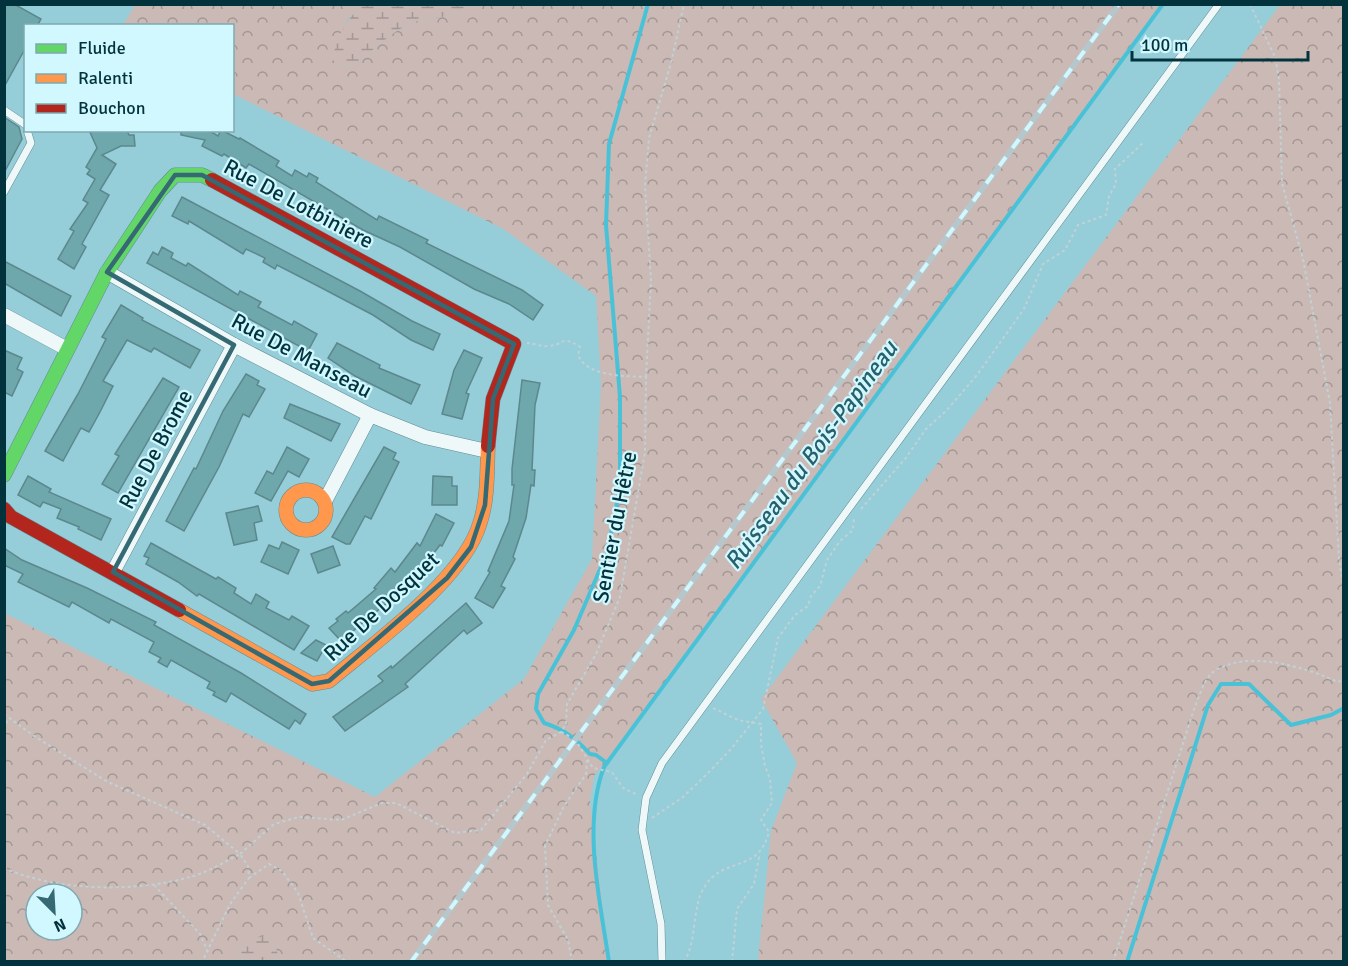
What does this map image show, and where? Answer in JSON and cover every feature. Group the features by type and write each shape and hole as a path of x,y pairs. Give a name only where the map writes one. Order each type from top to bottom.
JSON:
{"street":[{"name":"Rue De Lotbiniere","path":"4,475 107,272 160,191 175,175 202,175 514,344"},
{"name":"Rue De Manseau","path":"107,272 234,345 370,415 425,437 487,452"},
{"path":"4,315 67,349"},
{"name":"Rue De Dosquet","path":"4,509 11,516 312,684 329,681 447,578 471,547 479,528 484,505 493,399 514,344"},
{"name":"Rue De Brome","path":"113,572 234,345"},
{"path":"324,501 370,415"}],"lane":[{"path":"662,962 661,924 642,825 646,798 662,763 1219,4"},
{"path":"4,110 24,123"},
{"path":"4,192 31,143 28,132"}],"path":[{"name":"Sentier du Hêtre","path":"4,868 27,878 100,887 153,885 192,877 240,854 274,824 299,817 341,820 357,811 381,803 396,803 455,833 481,830 527,774 546,740 561,732 566,724 567,704 596,654 620,597 645,452 651,280 645,186 649,138 671,63 684,4"},
{"path":"1250,4 1275,57 1278,79 1281,183 1303,259 1330,403 1339,559 1344,590"},
{"path":"642,825 683,796 731,749 753,722 767,699 778,638 795,615 810,603 811,596 820,586 826,560 840,541 853,530 854,515 893,474 926,429 946,411 976,375 1024,309 1043,264 1065,250 1078,225 1106,214 1109,196 1116,184 1115,169 1144,142"},
{"path":"514,344 534,343 548,347 568,340 579,347 578,355 581,362 609,376 646,376"},
{"path":"1113,962 1194,706 1211,674 1228,665 1263,660 1318,673 1338,682 1344,680"},
{"path":"684,962 705,885 718,873 756,857 765,846 769,832 761,820 772,803 770,779 761,744 761,724 738,720 705,704"},
{"path":"4,714 106,781 205,825 240,854 248,866 249,878"},
{"path":"4,729 8,717"},
{"path":"561,732 571,737"},
{"path":"578,744 593,768 612,772 623,788 646,798"},
{"path":"572,962 568,940 548,904 545,846 564,806 586,774 587,760"},
{"path":"732,962 737,909 754,884 759,857 756,857"},
{"path":"202,962 230,904 249,878 269,864 282,871 298,893 313,938 347,962"},
{"path":"153,885 200,934 208,952"}],"highlighted area":[{"path":"175,175 202,175 514,344 493,399 485,505 471,547 447,578 329,681 312,684 113,572 234,345 107,272"}],"green space":[{"path":"135,5 361,5 346,22 338,64 356,65 383,41 405,26 454,14 467,5 1163,5 624,740 594,776 590,802 609,961 279,961 275,943 267,936 257,938 248,944 241,951 237,961 5,961 4,613 375,797 524,679 592,559 601,384 596,296 503,229 234,94 234,24 124,24"},
{"path":"361,5 467,5 454,14 405,26 383,41 356,65 338,64 333,60 339,37"},
{"path":"1280,5 1343,5 1343,961 758,961 771,831 797,763 761,699"},
{"path":"268,935 275,943 279,961 237,961 241,951 248,943"}],"building":[{"path":"4,4 14,4 41,19 38,24 24,24 24,51 4,87"},
{"path":"4,117 19,127 22,139 4,173"},
{"path":"90,132 128,132 129,135 134,135 135,146 121,146 102,155 116,164 100,190 109,195 82,244 86,247 74,269 58,259 74,231 70,229 88,203 83,200 95,179 87,174 90,170 86,167 97,148"},
{"path":"181,132 211,132 218,136 220,132 225,132 240,138 279,161 276,166 292,176 295,170 307,177 309,173 318,178 316,182 377,220 379,216 428,240 426,243 522,290 543,305 533,320 509,304 474,289 400,247 363,230 249,164 246,168 224,154 222,156 202,146 205,140 181,135"},
{"path":"182,197 440,334 433,350 411,340 373,315 277,265 275,269 263,262 265,258 246,249 243,254 189,221 188,224 172,216"},
{"path":"162,247 173,253 171,258 186,266 188,263 238,295 240,291 261,302 258,307 292,325 294,321 317,334 308,351 147,263 153,252 158,255"},
{"path":"4,261 71,296 61,316 4,283"},
{"path":"121,305 143,318 142,320 200,350 190,368 154,348 151,352 127,340 103,381 113,386 100,412 89,432 81,428 63,461 45,451 78,394 106,339 102,337"},
{"path":"337,343 380,365 379,368 420,385 411,404 355,376 328,358"},
{"path":"4,350 22,358 17,369 23,372 12,396 4,392"},
{"path":"464,350 482,358 466,393 469,394 462,419 442,414 454,370"},
{"path":"246,374 259,381 257,385 265,389 249,417 243,414 219,467 184,531 166,521 194,468 196,469 223,411"},
{"path":"163,378 179,387 118,493 102,484 119,456 115,454"},
{"path":"522,380 540,383 535,405 532,470 535,470 534,486 531,485 526,518 513,557 515,559 501,586 505,588 493,608 475,598 490,572 488,571 509,521"},
{"path":"290,404 340,424 331,441 284,418"},
{"path":"287,447 309,459 299,477 288,471 271,501 255,493 267,471 273,474"},
{"path":"384,447 396,453 393,459 399,462 371,519 365,516 350,544 346,544 332,537"},
{"path":"28,476 51,489 49,492 111,519 101,540 57,518 61,509 43,502 40,507 18,495"},
{"path":"433,476 452,477 452,486 457,486 457,505 432,505"},
{"path":"258,506 262,521 254,523 257,540 234,545 226,513"},
{"path":"436,514 454,523 442,546 440,545 418,574 414,572 388,602 341,641 329,628 338,621 336,619 346,611 348,613 376,589 374,588 391,568 395,572 417,543 420,546"},
{"path":"282,542 299,550 288,574 261,562 269,545 279,549"},
{"path":"151,543 216,579 218,577 236,588 234,593 251,604 256,594 269,602 266,608 289,620 292,616 309,626 294,650 199,594 197,596 146,564 149,558 144,556"},
{"path":"333,546 340,565 318,573 311,554"},
{"path":"4,548 22,560 87,588 156,622 154,625 241,673 306,714 300,724 295,720 289,729 231,693 226,702 213,695 215,692 207,688 210,682 171,660 167,667 158,662 161,658 149,652 154,642 111,619 109,623 72,602 69,607 18,582 23,574 4,565"},
{"path":"466,603 482,623 467,634 464,630 405,684 408,687 345,731 333,717 383,681 378,676 391,666 392,668"},
{"path":"316,640 326,645 317,661 301,653"}],"waterway":[{"path":"607,763 596,755 590,754 564,731 544,723 536,709 538,694 574,630 607,553 620,488 620,397 606,225 609,144 648,4"},
{"name":"Ruisseau du Bois-Papineau","path":"609,962 598,889 594,838 594,813 604,767 1163,4"},
{"path":"1127,962 1208,705 1221,684 1249,684 1291,725 1331,715 1344,708"}],"railway":[{"path":"411,962 1119,4"}],"traffic: fast":[{"path":"4,475 107,272 160,191 175,175 202,175 212,180"}],"traffic: slow":[{"path":"179,610 312,684 329,681 392,630 437,588 471,544 480,523 484,504 488,446"},
{"path":"306,490 320,496 326,510 320,524 306,530 292,524 286,510 292,496 306,490"}],"traffic: jam":[{"path":"212,180 514,344 493,399 488,446"},
{"path":"4,509 11,517 179,610"}]}
